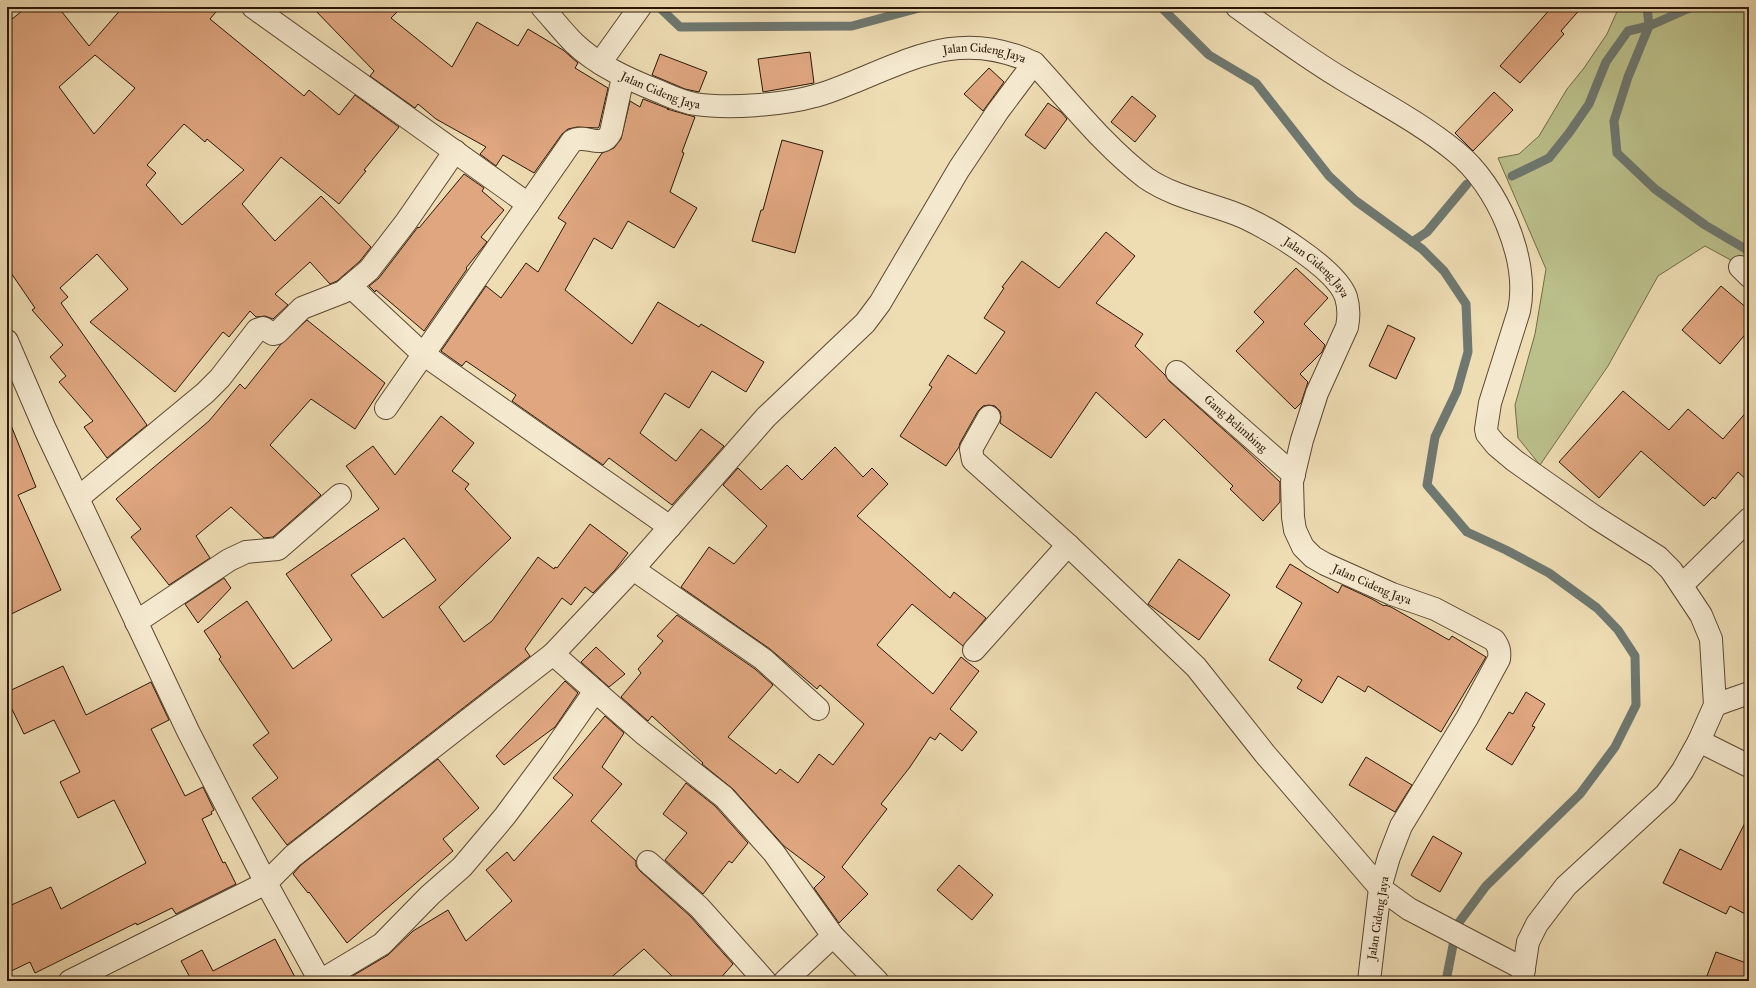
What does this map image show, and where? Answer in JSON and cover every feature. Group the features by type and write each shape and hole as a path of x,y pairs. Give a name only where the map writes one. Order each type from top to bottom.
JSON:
{"street":[{"path":"253,7 528,204"},
{"name":"Jalan Cideng Jaya","path":"542,7 575,44 600,63 624,78 674,98 694,104 737,106 815,96 914,57 956,48 978,46 997,49 1018,55 1034,63 1110,147 1127,163 1148,179 1166,188 1238,215 1269,230 1320,266 1331,276 1346,296 1349,317 1347,327 1317,393 1302,440 1292,482 1293,517 1296,530 1303,547 1313,557 1364,583 1435,609 1494,640 1499,648 1499,659 1467,718 1402,826 1389,857 1380,888 1369,981"},
{"path":"989,417 971,449 973,460 1068,545 1196,667 1265,754 1380,888 1409,909 1520,971 1530,937 1548,908 1566,886 1666,794 1683,770 1700,741 1715,705 1711,639 1701,615 1671,570 1658,557 1595,517 1515,461 1496,445 1487,434 1490,403 1519,311 1522,299 1522,286 1514,243 1506,221 1485,183 1457,152 1424,128 1342,79 1237,7"},
{"path":"600,63 634,15"},
{"path":"70,981 266,883 293,856 553,654 633,569 766,417 873,314 959,169 998,111 1034,63"},
{"path":"386,408 572,141 578,138 584,138 600,142 609,138 624,78"},
{"path":"78,498 206,392 220,378 258,330 263,328 273,334 277,333 302,308 333,298 343,292 370,270 455,151"},
{"path":"350,286 423,354 670,527"},
{"path":"7,342 45,429 188,731 266,883 320,981 382,944 430,895 462,867 505,816 595,691"},
{"name":"Gang Belimbing","path":"1177,372 1294,475"},
{"path":"136,622 229,560 246,552 278,549 340,495"},
{"path":"1682,585 1749,520"},
{"path":"974,650 1068,545"},
{"path":"633,569 763,659 818,709"},
{"path":"553,654 643,733 724,797 774,853 833,936 877,981"},
{"path":"1715,705 1749,693"},
{"path":"1700,741 1749,766"},
{"path":"648,862 699,906 765,981"},
{"path":"785,981 833,936"}],"green space":[{"path":"1619,7 1749,7 1749,270 1705,246 1658,276 1608,366 1540,465 1518,438 1515,405 1535,334 1546,269 1498,158 1519,154 1539,136 1567,89 1584,68 1607,34"}],"building":[{"path":"27,7 58,7 89,46 123,7 220,7 210,19 304,96 309,90 339,115 355,95 399,127 339,204 281,157 242,204 275,241 321,196 371,247 360,261 337,281 330,284 310,262 275,294 288,305 273,319 265,316 256,317 250,311 229,337 223,332 175,392 90,322 128,289 97,254 60,288 68,297 61,303 147,425 107,458 84,427 93,421 59,382 66,376 50,357 63,345 32,310 35,308 7,267 7,23","holes":["95,55 135,88 94,134 59,87","184,124 205,142 207,139 244,170 182,225 146,185 156,173 147,165"]},
{"path":"312,7 402,7 391,18 452,67 477,22 518,46 528,29 563,50 578,63 575,68 608,88 599,127 577,127 568,129 562,134 534,173 503,155 496,166 480,154 486,147 436,119 418,104 415,108 370,76 374,71"},
{"path":"1552,7 1582,7 1561,31 1564,34 1520,83 1500,66"},
{"path":"810,52 814,83 763,92 758,59"},
{"path":"660,54 707,72 699,92 685,89 652,75"},
{"path":"989,68 1004,82 983,111 964,94"},
{"path":"1494,92 1513,110 1473,151 1455,133"},
{"path":"1132,96 1156,116 1135,142 1111,122"},
{"path":"643,99 669,109 667,109 695,117 682,152 684,153 670,192 697,208 674,248 628,221 612,249 594,238 565,290 632,344 658,302 699,327 701,324 764,362 746,392 712,371 689,408 665,393 640,433 676,461 701,429 724,446 672,505 609,458 603,465 512,401 516,395 466,361 462,366 441,351 486,286 501,298 526,263 538,272 566,223 558,218 602,153 614,148 621,139 630,101 640,107"},
{"path":"1048,103 1061,112 1067,119 1045,149 1025,135"},
{"path":"782,140 823,151 795,253 752,241 761,210 763,210"},
{"path":"464,174 484,188 482,191 504,210 481,237 487,242 466,268 467,269 424,331 376,290 375,292 369,286 379,278 418,227 419,228"},
{"path":"1106,232 1135,256 1096,303 1143,334 1135,346 1165,375 1169,381 1280,482 1280,502 1263,521 1230,489 1233,486 1164,419 1146,438 1096,392 1051,458 1000,423 1000,411 995,406 989,405 983,406 978,411 959,447 946,466 900,436 932,387 929,385 948,355 976,374 1005,332 984,318 1004,288 1002,287 1022,261 1059,288"},
{"path":"1296,268 1328,298 1304,324 1325,345 1322,352 1300,374 1308,382 1301,403 1295,409 1236,351 1264,322 1254,312"},
{"path":"1721,286 1749,310 1749,330 1720,364 1682,330"},
{"path":"307,320 385,383 355,429 311,399 270,445 321,495 273,537 264,538 231,507 196,536 210,558 169,585 131,537 141,529 116,499 209,421 240,384 245,389 281,344"},
{"path":"1388,325 1415,338 1396,379 1369,366"},
{"path":"1623,391 1669,430 1688,409 1723,439 1749,409 1749,482 1738,472 1715,499 1713,497 1704,506 1641,451 1599,498 1559,462"},
{"path":"441,416 474,443 452,471 469,484 465,489 511,538 439,607 464,642 492,621 538,557 554,569 555,567 557,568 590,524 628,553 615,570 593,593 585,587 571,605 562,598 525,649 530,656 287,845 252,798 278,778 253,745 269,733 219,659 221,657 204,631 247,601 293,669 332,640 286,574 379,509 346,466 373,446 395,475","holes":["404,538 436,580 383,618 351,575"]},
{"path":"8,418 36,487 18,495 61,590 7,616"},
{"path":"835,447 863,477 872,468 888,484 857,516 950,598 954,592 986,618 963,646 912,604 877,645 933,694 961,657 979,671 950,709 977,732 962,751 940,733 935,740 930,737 910,767 881,804 887,809 842,867 868,894 839,923 814,888 825,877 784,846 733,789 702,764 703,763 652,716 648,721 621,697 641,673 638,669 663,641 657,636 677,615 755,669 773,685 728,737 776,774 780,769 798,783 819,754 833,765 864,724 820,685 817,689 770,649 681,587 709,547 734,564 767,526 723,485 738,468 761,490 787,465 802,480"},
{"path":"1179,559 1230,595 1199,640 1148,604"},
{"path":"1290,564 1338,593 1342,585 1384,606 1391,607 1449,640 1452,636 1486,657 1441,732 1368,686 1365,692 1338,676 1322,703 1297,688 1302,680 1269,660 1302,603 1276,587"},
{"path":"224,578 231,588 198,623 185,604"},
{"path":"596,647 625,674 609,687 581,662"},
{"path":"63,666 86,715 151,682 169,720 151,729 185,796 203,787 214,810 211,812 212,814 202,819 223,863 225,862 236,884 176,914 172,908 137,925 136,923 35,973 30,962 7,973 7,907 51,887 61,909 146,863 114,800 78,818 60,782 80,772 54,720 24,734 7,699 7,692"},
{"path":"565,681 578,693 555,727 504,765 496,756"},
{"path":"1526,692 1545,704 1532,726 1535,727 1512,765 1486,749 1509,712 1513,714"},
{"path":"605,716 624,733 602,767 622,784 591,821 636,861 636,866 640,871 690,916 733,964 718,981 677,981 644,949 607,981 344,981 388,955 413,931 448,910 466,941 512,901 486,870 507,852 514,861 573,795 553,778"},
{"path":"1366,757 1412,785 1395,812 1349,785"},
{"path":"438,759 479,808 443,839 453,851 347,943 309,892 308,893 293,874 301,865"},
{"path":"686,783 715,806 748,843 732,863 729,861 703,894 665,860 687,833 663,814"},
{"path":"1749,815 1749,916 1730,906 1726,914 1663,883 1680,849 1721,870"},
{"path":"1433,836 1462,853 1440,892 1411,875"},
{"path":"959,865 993,895 972,920 937,890"},
{"path":"275,939 297,981 192,981 181,961 202,950 213,971"},
{"path":"1716,952 1749,964 1749,981 1705,981"}],"waterway":[{"path":"659,7 680,27 852,26 923,7"},
{"path":"1161,7 1209,55 1256,83 1329,176 1356,201 1422,249 1444,271 1466,304 1468,352 1457,391 1435,437 1427,485 1467,532 1506,550 1549,573 1597,608 1618,630 1635,656 1636,705 1615,747 1580,794 1486,886 1457,925 1446,981"},
{"path":"1647,7 1649,26 1628,77 1614,121 1617,153 1655,189 1705,225 1749,251"},
{"path":"1512,176 1549,158 1589,104 1606,62 1628,31 1649,26 1692,7"},
{"path":"1412,242 1427,232 1467,184"}]}
